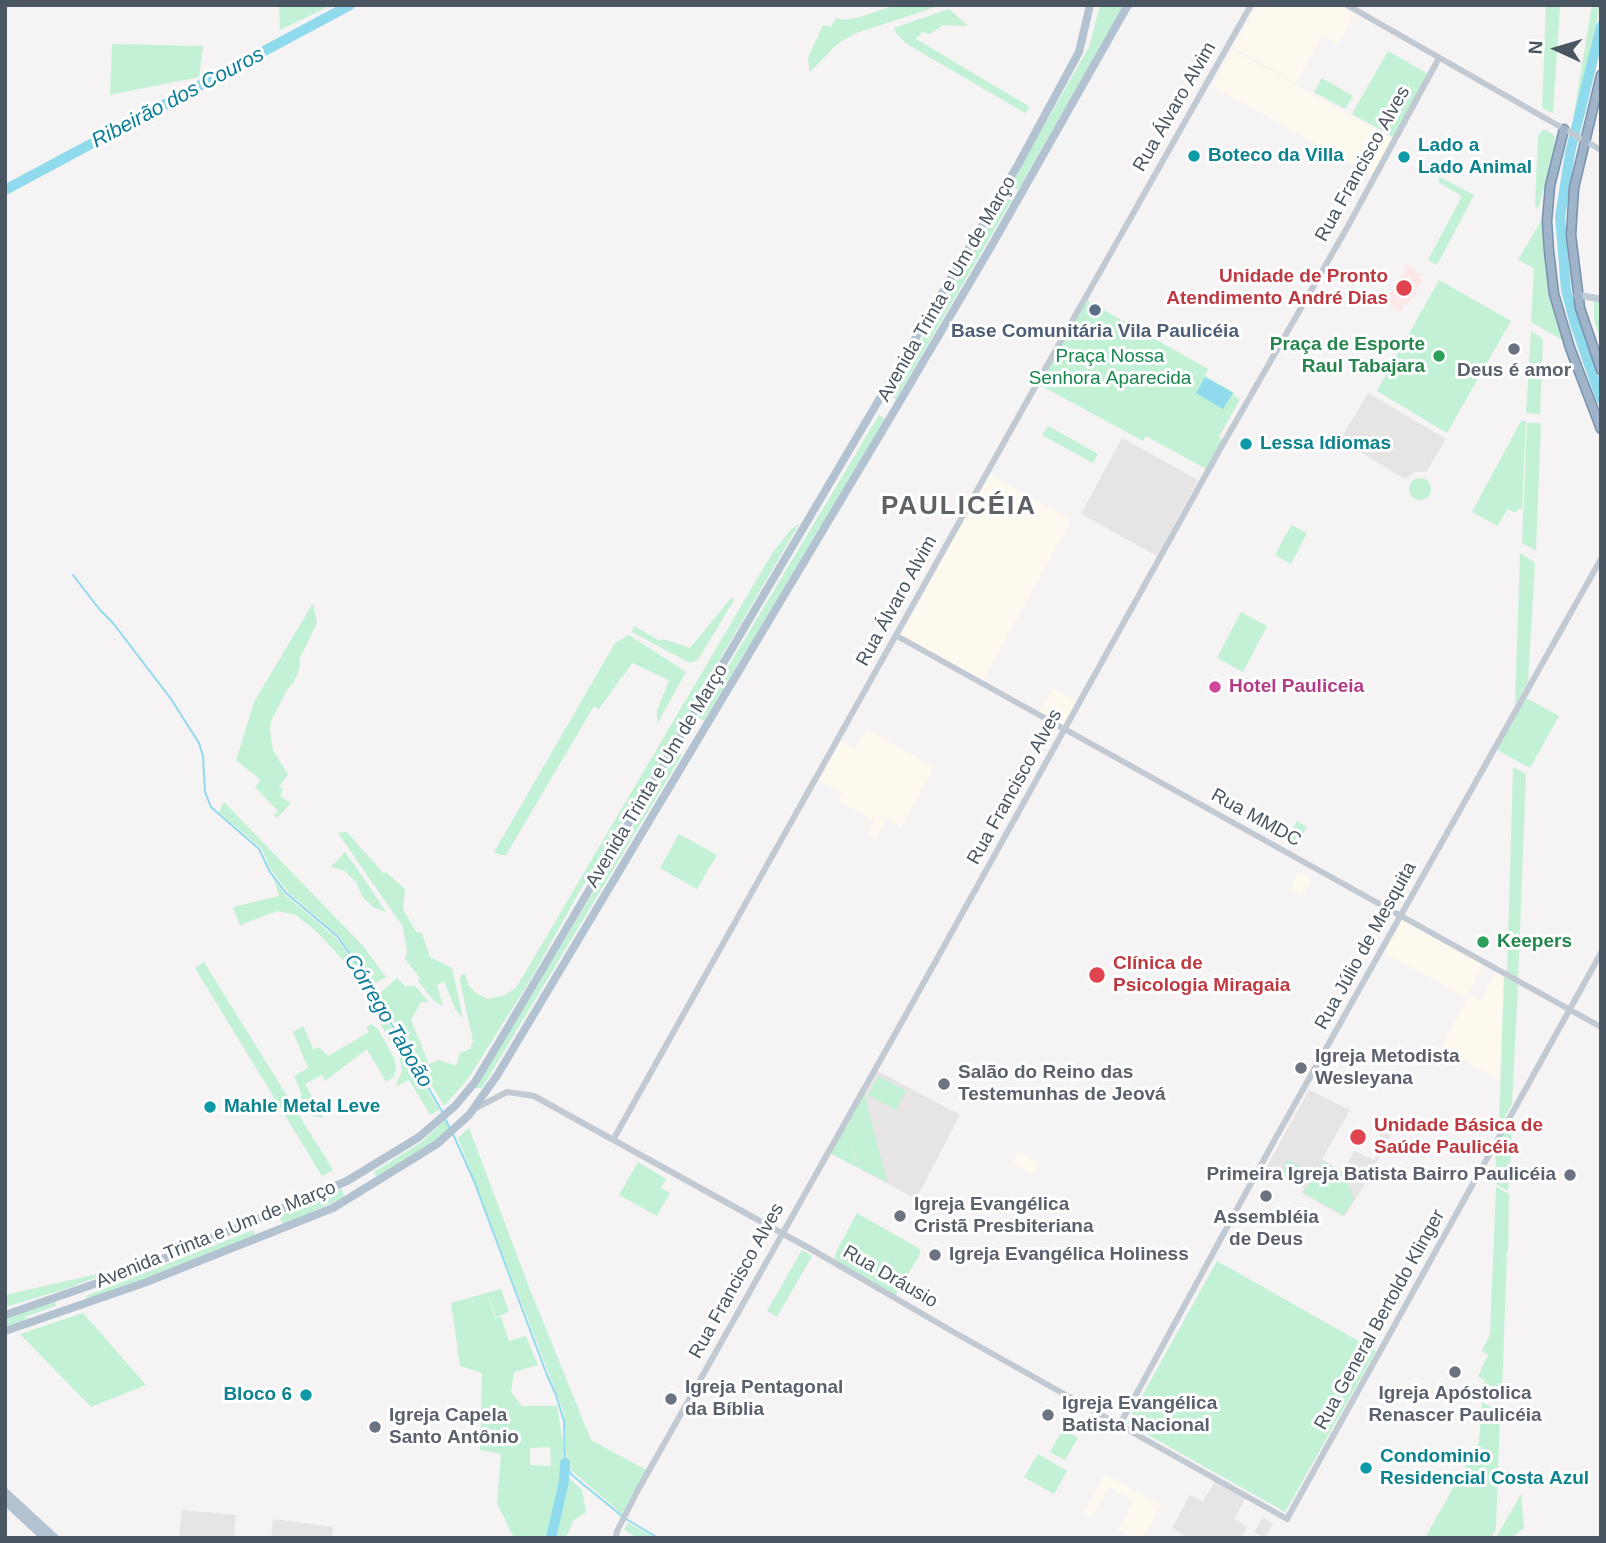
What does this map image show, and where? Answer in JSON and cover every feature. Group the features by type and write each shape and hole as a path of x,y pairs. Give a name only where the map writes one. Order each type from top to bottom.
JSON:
{"highway":[{"path":"1601,75 1583,140 1571,211 1577,295 1601,370"},
{"path":"1566,130 1550,186 1547,221 1554,294 1570,348 1601,429"}],"main road":[{"name":"Avenida Trinta e Um de Março","path":"5,1315 180,1252 347,1181 419,1137 456,1106 475,1082 540,974 1019,163 1079,52 1090,5"},
{"name":"Avenida Trinta e Um de Março","path":"5,1331 217,1255 333,1208 449,1135 472,1112 498,1074 886,425 1012,211 1128,5"},
{"path":"1577,295 1601,299"},
{"path":"82,1305 81,1298 84,1294 106,1284 114,1277"},
{"path":"24,1325 56,1309 58,1305 55,1299"},
{"path":"5,1492 55,1538"},
{"path":"5,1501 45,1538"}],"street":[{"name":"Rua Álvaro Alvim","path":"613,1140 1251,5"},
{"path":"1347,5 1601,150"},
{"name":"Rua Francisco Alves","path":"618,1531 638,1490 781,1233 1219,451 1342,237 1439,58"},
{"name":"Rua Júlio de Mesquita","path":"1120,1424 1274,1142 1601,559"},
{"name":"Rua MMDC","path":"897,636 1601,1027"},
{"name":"Rua General Bertoldo Klinger","path":"1287,1519 1601,953"},
{"name":"Rua Dráusio","path":"472,1112 507,1092 528,1094 781,1233 1287,1519"},
{"path":"456,1106 472,1112"}],"shaded area":[{"path":"1257,5 1338,5 1355,14 1338,44 1322,35 1296,83 1233,48"},
{"path":"1232,49 1393,139 1372,175 1212,86"},
{"name":"Unidade de Pronto Atendimento André Dias","path":"1409,265 1416,270 1415,273 1422,275 1419,279 1423,281 1415,289 1415,296 1408,305 1405,304 1400,313 1390,305 1389,295"},
{"path":"1368,393 1446,439 1426,472 1415,472 1405,479 1340,440"},
{"path":"1122,438 1198,480 1157,556 1081,514"},
{"path":"989,474 1071,520 983,680 901,635"},
{"path":"1053,688 1078,702 1064,726 1039,712"},
{"path":"866,729 934,767 901,827 887,819 875,839 868,835 875,821 838,801 842,793 819,781 841,741 855,749"},
{"path":"1299,872 1312,879 1302,896 1290,889"},
{"path":"1402,919 1484,964 1466,997 1384,953"},
{"path":"1496,972 1504,976 1499,1080 1441,1048 1469,995 1481,1001"},
{"path":"876,1070 960,1115 916,1199 856,1167 845,1126"},
{"path":"1309,1090 1350,1110 1322,1159 1343,1172 1354,1151 1374,1160 1380,1148 1375,1145 1384,1128 1392,1133 1344,1217 1302,1193 1304,1189 1266,1168"},
{"path":"1019,1152 1039,1163 1033,1174 1013,1164"},
{"path":"1105,1474 1161,1505 1143,1538 1133,1538 1118,1530 1134,1501 1109,1487 1092,1517 1084,1512"},
{"path":"1215,1481 1246,1498 1234,1519 1247,1527 1241,1538 1183,1538 1184,1535 1172,1528 1190,1495 1203,1502"},
{"path":"182,1510 236,1515 234,1538 179,1538"},
{"path":"1263,1517 1273,1523 1265,1538 1254,1532"},
{"path":"273,1519 333,1527 332,1538 271,1538"}],"green space":[{"path":"279,5 290,6 332,5 280,30"},
{"path":"896,5 942,5 856,33 837,44 810,72 808,58 823,25 831,27 836,18 857,18"},
{"path":"1100,5 1124,5 1018,190 1010,185 1089,47"},
{"path":"1546,5 1560,5 1553,113 1542,108"},
{"path":"1592,5 1600,5 1576,121 1573,120"},
{"path":"949,9 968,26 943,25 930,34 922,32 916,39 1030,107 1025,113 907,44 894,28"},
{"path":"112,44 203,46 199,77 110,95"},
{"path":"1388,51 1428,74 1393,137 1352,114"},
{"path":"1322,78 1353,96 1345,109 1314,92"},
{"path":"1542,130 1555,136 1552,160 1538,209 1535,206 1538,137"},
{"path":"1440,177 1474,195 1437,265 1428,260 1462,196 1438,182"},
{"path":"1006,195 1013,198 896,399 889,395"},
{"path":"1541,221 1550,298 1564,341 1531,322 1534,268 1518,260"},
{"name":"Praça de Esporte Raul Tabajara","path":"1439,280 1511,321 1447,433 1377,391"},
{"path":"1594,299 1601,300 1601,342 1594,320"},
{"name":"Praça Nossa Senhora Aparecida","path":"1086,300 1208,369 1205,376 1235,393 1233,395 1240,399 1219,437 1224,441 1208,470 1146,436 1143,441 1038,384"},
{"path":"1531,331 1543,339 1540,414 1526,413"},
{"path":"879,415 885,419 704,721 698,717"},
{"path":"1521,421 1526,421 1522,510 1518,509 1516,513 1507,509 1498,526 1472,512"},
{"path":"1527,423 1541,423 1536,551 1522,543"},
{"path":"1048,426 1098,454 1093,463 1042,435"},
{"path":"1420,478 1428,481 1431,489 1428,497 1420,500 1412,497 1409,489 1412,481"},
{"path":"799,524 669,746 577,896 529,982 468,1079 444,1106 378,995 397,978 405,986 415,986 429,1002 421,1002 411,1020 429,1064 439,1060 456,1066 460,1053 470,1049 473,1041 461,986 462,974 465,974 469,986 476,993 487,999 503,996 516,988 773,552 792,528"},
{"path":"1291,525 1307,533 1291,564 1275,555"},
{"path":"1520,553 1535,563 1528,682 1515,705"},
{"path":"732,597 734,600 694,662 688,662 632,632 634,626 660,641 663,639 690,648"},
{"path":"313,603 317,623 299,660 300,667 294,682 271,721 273,751 288,774 279,787 283,789 280,796 291,803 277,818 274,815 278,811 255,787 261,780 236,760 254,702"},
{"path":"1241,612 1267,626 1243,672 1217,658"},
{"path":"629,635 686,672 657,724 657,711 669,680 632,663 599,709 594,706 506,855 494,852 615,643"},
{"path":"1526,698 1559,716 1530,768 1497,750"},
{"path":"678,752 682,755 482,1088 475,1088"},
{"path":"1513,767 1526,774 1518,981 1507,975"},
{"path":"224,802 363,946 386,977 373,984 338,935 289,893 272,871 261,848 219,812"},
{"path":"1297,821 1307,827 1298,842 1288,836"},
{"path":"347,832 383,873 386,872 405,889 403,909 416,932 422,933 430,957 452,968 463,1019 455,1009 444,981 437,985 443,1006 434,1001 418,981 420,978 405,959 407,952 403,927 338,833"},
{"path":"679,834 717,855 697,889 660,868"},
{"path":"345,852 386,912 373,907 362,896 356,882 345,871 331,867"},
{"path":"273,877 285,895 336,938 368,987 363,991 344,961 317,932 296,915 277,911 240,925 233,907 279,896"},
{"path":"204,962 333,1170 322,1176 195,968"},
{"path":"1504,977 1518,984 1512,1104 1499,1128"},
{"path":"374,997 439,1110 430,1115 409,1080 395,1087 402,1071 400,1059 367,1000"},
{"path":"372,1024 378,1029 394,1058 394,1077 386,1082 367,1049 325,1081 322,1075 305,1084 316,1104 320,1102 320,1109 323,1109 322,1118 311,1115 300,1097 302,1095 294,1076 308,1068 293,1032 303,1026 314,1050 319,1047 328,1056 369,1032 366,1027"},
{"path":"878,1076 906,1091 896,1110 868,1095"},
{"path":"864,1093 887,1182 857,1167 846,1127 856,1167 830,1153"},
{"path":"1512,1117 1508,1191 1497,1185 1495,1146"},
{"path":"445,1120 449,1129 441,1137 376,1177 374,1172 423,1141"},
{"path":"469,1128 591,1440 648,1471 622,1514 571,1470 567,1462 564,1413 458,1138"},
{"path":"1288,1160 1311,1172 1303,1187 1280,1175"},
{"path":"1323,1161 1344,1174 1354,1199 1343,1215 1303,1193"},
{"path":"638,1162 666,1179 661,1188 670,1193 657,1216 619,1195"},
{"path":"1496,1187 1509,1194 1508,1251 1500,1265 1507,1254 1502,1391 1496,1403 1478,1394 1485,1380 1478,1376 1488,1355 1482,1351 1490,1334"},
{"path":"341,1188 345,1197 283,1225 279,1216"},
{"path":"857,1213 920,1249 920,1254 895,1296 835,1259 836,1252"},
{"path":"253,1230 255,1235 88,1301 86,1296"},
{"path":"802,1250 812,1256 777,1317 767,1311"},
{"path":"1217,1261 1376,1351 1285,1512 1127,1423"},
{"path":"115,1270 66,1289 5,1307 5,1295"},
{"path":"501,1289 509,1312 496,1317 488,1295 495,1318 501,1317 509,1341 526,1336 538,1365 514,1372 511,1392 522,1406 557,1406 564,1447 562,1480 548,1538 514,1538 497,1503 501,1454 480,1450 482,1373 460,1366 451,1303","holes":["550,1447 551,1466 530,1465 530,1448"]},
{"path":"55,1302 56,1306 27,1316 24,1321 5,1326 5,1317"},
{"path":"83,1313 146,1385 91,1407 20,1334"},
{"path":"1482,1402 1500,1413 1496,1529 1491,1538 1425,1538 1479,1442"},
{"path":"1063,1429 1078,1438 1065,1460 1050,1452"},
{"path":"1038,1454 1067,1471 1054,1494 1024,1477"},
{"path":"569,1478 582,1490 586,1512 573,1521 566,1538 555,1538"},
{"path":"1521,1494 1524,1528 1511,1538 1496,1538"},
{"path":"628,1523 656,1538 638,1538 624,1530"}],"water":[{"path":"1205,377 1233,393 1223,409 1196,393"}],"waterway":[{"name":"Ribeirão dos Couros","path":"5,190 350,5"},
{"name":"Ribeirão dos Couros","path":"1601,26 1570,153 1560,217 1566,290 1601,399"},
{"name":"Córrego Taboão","path":"73,575 171,699 199,743 203,756 205,792 211,807 259,849 270,872 286,893 337,936 353,958 443,1113"},
{"name":"Córrego Taboão","path":"445,1118 450,1129"},
{"name":"Córrego Taboão","path":"453,1134 474,1181 556,1395 564,1421 565,1463 571,1474 622,1516"},
{"name":"Córrego Taboão","path":"551,1538 564,1481 565,1463"},
{"path":"626,1519 658,1538"}],"place":[{"name":"Boteco da Villa","path":"1194,156"},
{"name":"Lado a Lado Animal","path":"1404,157"},
{"name":"Unidade de Pronto Atendimento André Dias","path":"1404,288"},
{"name":"Base Comunitária Vila Paulicéia","path":"1095,310"},
{"name":"Deus é amor","path":"1514,349"},
{"name":"Praça de Esporte Raul Tabajara","path":"1439,356"},
{"name":"Lessa Idiomas","path":"1246,444"},
{"name":"Hotel Pauliceia","path":"1215,687"},
{"name":"Keepers","path":"1483,942"},
{"name":"Clínica de Psicologia Miragaia","path":"1097,975"},
{"name":"Igreja Metodista Wesleyana","path":"1301,1068"},
{"name":"Salão do Reino das Testemunhas de Jeová","path":"944,1084"},
{"name":"Mahle Metal Leve","path":"210,1107"},
{"name":"Unidade Básica de Saúde Paulicéia","path":"1358,1137"},
{"name":"Primeira Igreja Batista Bairro Paulicéia","path":"1570,1175"},
{"name":"Assembléia de Deus","path":"1266,1196"},
{"name":"Igreja Evangélica Cristã Presbiteriana","path":"900,1216"},
{"name":"Igreja Evangélica Holiness","path":"935,1255"},
{"name":"Igreja Apóstolica Renascer Paulicéia","path":"1455,1372"},
{"name":"Bloco 6","path":"306,1395"},
{"name":"Igreja Pentagonal da Bíblia","path":"671,1399"},
{"name":"Igreja Evangélica Batista Nacional","path":"1048,1415"},
{"name":"Igreja Capela Santo Antônio","path":"375,1427"},
{"name":"Condominio Residencial Costa Azul","path":"1366,1468"}],"district":[{"name":"PAULICÉIA","path":"959,507"}]}
